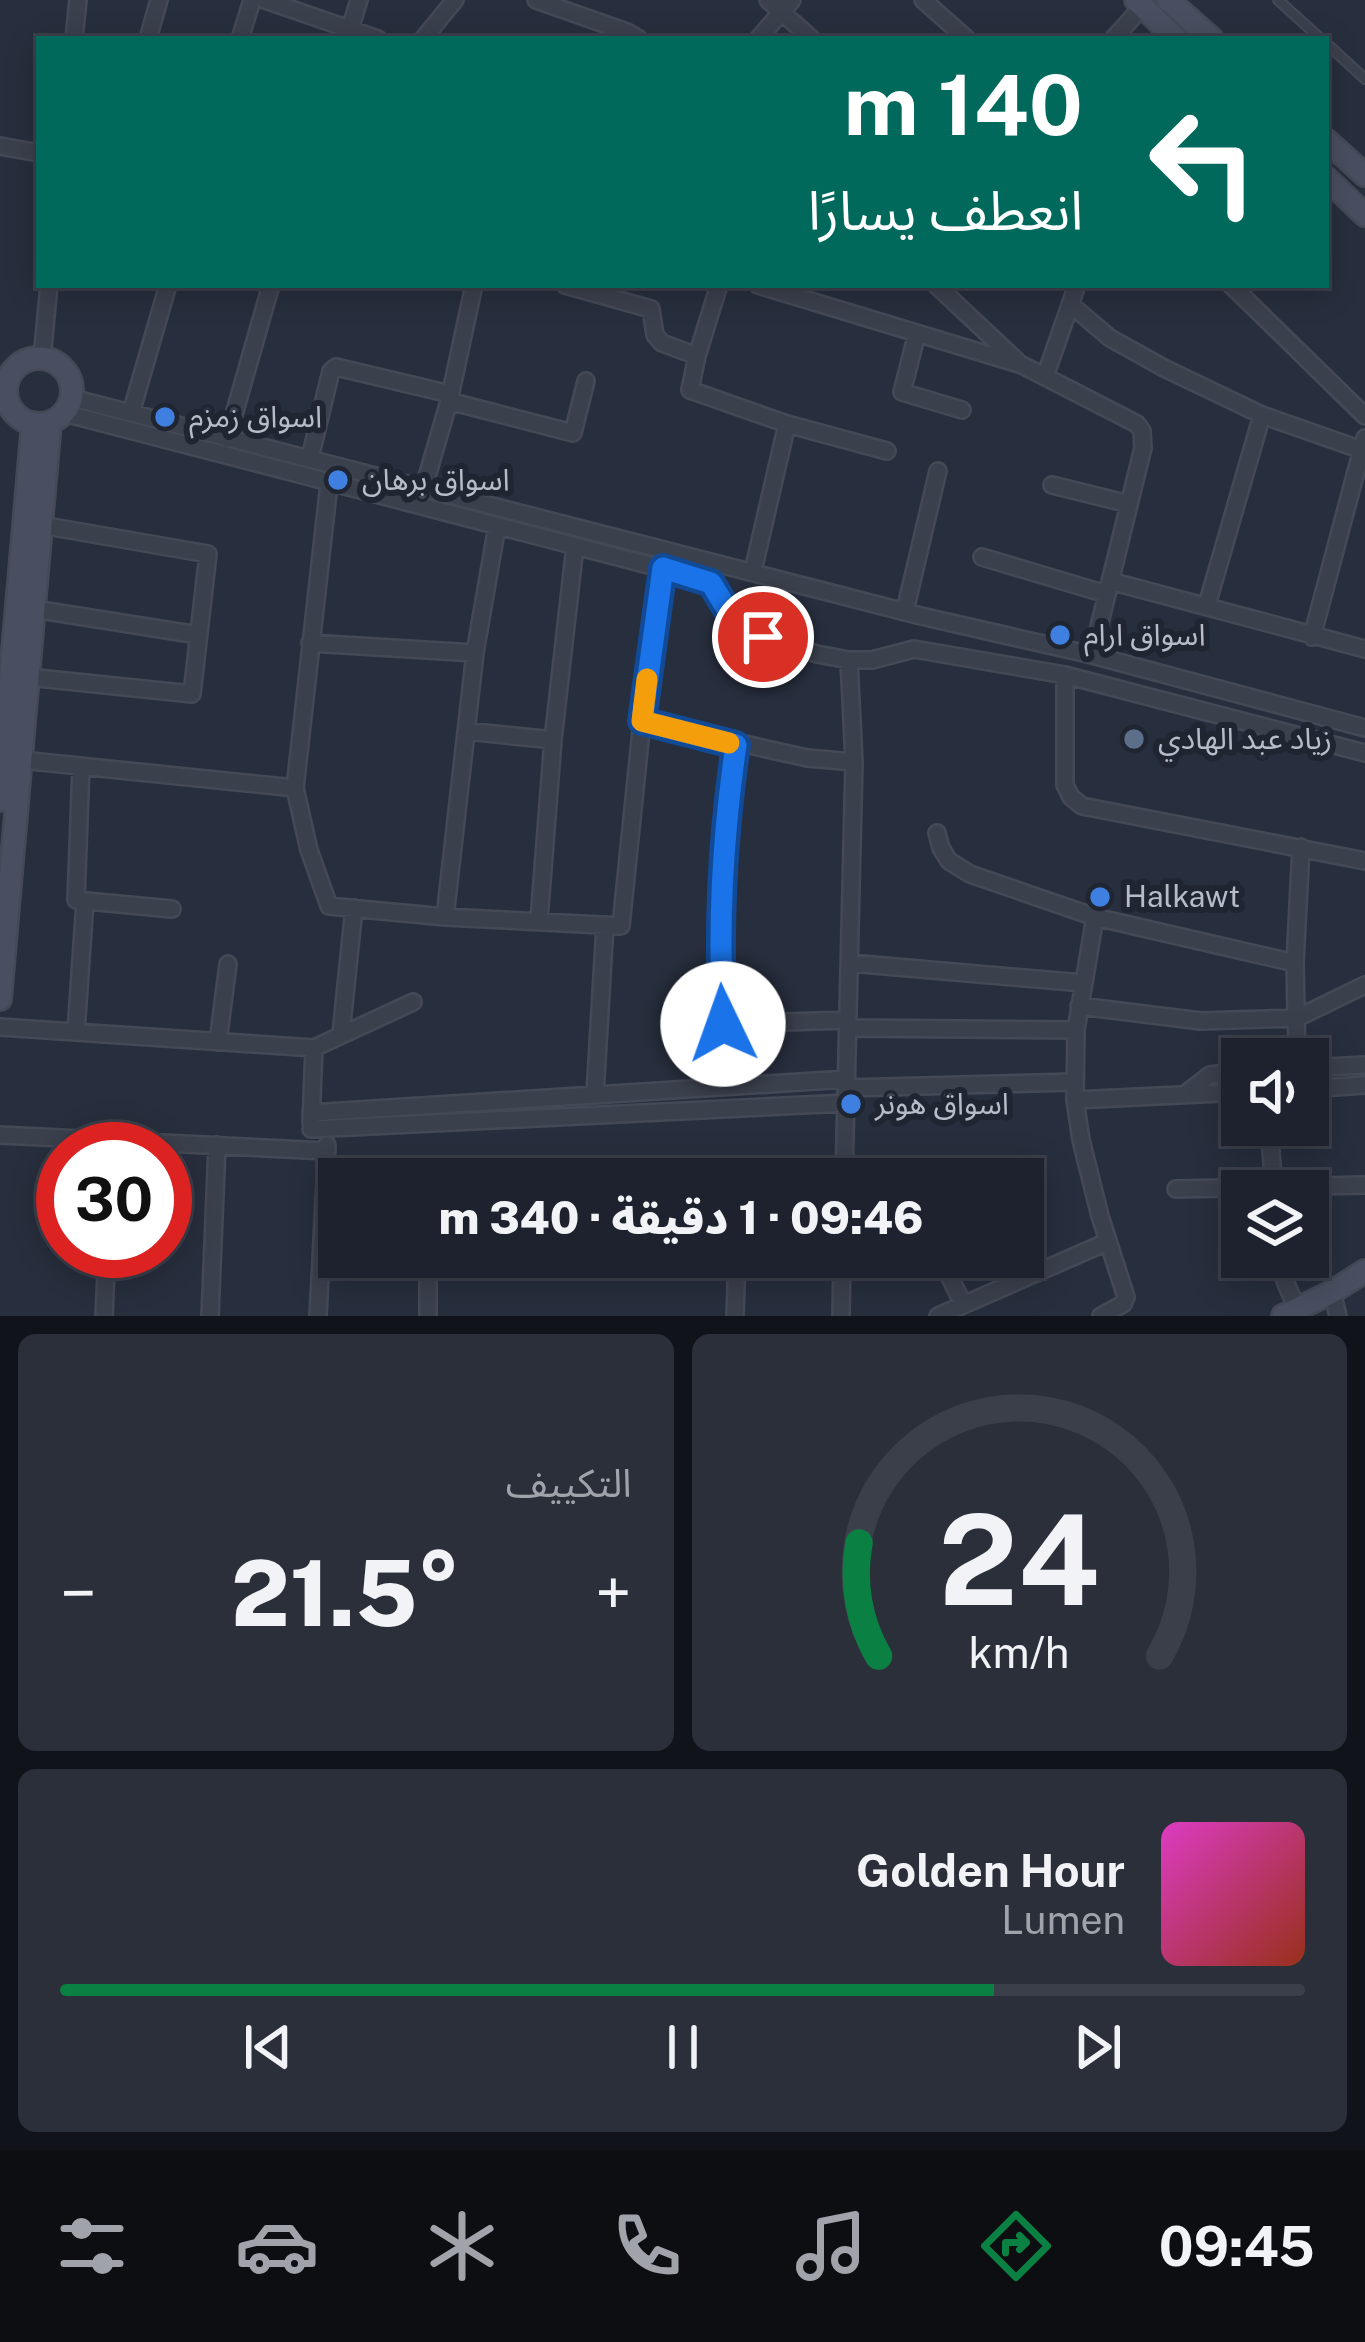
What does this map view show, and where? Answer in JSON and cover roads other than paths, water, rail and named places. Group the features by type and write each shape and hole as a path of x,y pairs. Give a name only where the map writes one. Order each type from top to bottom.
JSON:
{"street":[{"path":"74,36 78,0"},
{"path":"149,36 160,0"},
{"path":"241,36 252,0"},
{"path":"265,0 348,33 359,0"},
{"path":"425,36 454,0"},
{"path":"536,0 574,6 634,36"},
{"path":"769,0 787,6 810,36"},
{"path":"923,0 964,36"},
{"path":"1168,0 1209,36"},
{"path":"1115,36 1139,3 1173,36"},
{"path":"761,36 787,6"},
{"path":"1329,143 1365,175"},
{"path":"0,146 36,152"},
{"path":"1329,181 1365,215"},
{"path":"42,358 49,288"},
{"path":"131,413 167,288"},
{"path":"227,440 271,288"},
{"path":"424,487 473,288"},
{"path":"576,288 651,309 655,335 662,343 697,356"},
{"path":"718,288 690,385 693,393 887,451"},
{"path":"768,288 1022,365 1137,424 1143,448 1092,655"},
{"path":"939,288 1022,365"},
{"path":"1046,377 1076,288"},
{"path":"1234,288 1365,416"},
{"path":"1070,304 1133,352 1262,415 1363,444 1312,637"},
{"path":"917,333 902,392 962,410"},
{"path":"0,800 4,702 55,414 68,374 57,363 42,358 15,368 3,388 13,411 25,421 55,414 131,413 1365,728"},
{"path":"310,458 331,371 336,367 573,433 586,381"},
{"path":"55,414 702,579 716,589 733,619 747,630 817,654 872,660 914,649 1065,676 1365,753"},
{"path":"0,999 55,414"},
{"path":"1207,605 1262,415"},
{"path":"753,571 787,424"},
{"path":"914,649 913,614 938,471"},
{"path":"329,484 295,788 308,850 329,906 621,926 663,568"},
{"path":"1052,484 1129,504"},
{"path":"28,677 192,694 208,554 41,525"},
{"path":"445,917 475,653 497,526"},
{"path":"538,920 575,547"},
{"path":"982,557 1108,588 1207,605 1365,650"},
{"path":"716,589 724,564"},
{"path":"34,609 198,635"},
{"path":"310,643 475,653"},
{"path":"844,1158 854,762 849,660"},
{"path":"1065,676 1065,785 1082,806 1365,861"},
{"path":"642,721 736,745 854,762"},
{"path":"466,731 553,740"},
{"path":"736,745 722,862 723,1024 1076,1030"},
{"path":"21,760 295,788"},
{"path":"82,766 76,900 172,909"},
{"path":"937,833 941,848 957,868 1095,917 1295,963"},
{"path":"1297,1038 1301,847"},
{"path":"76,1032 85,901"},
{"path":"341,1034 354,908"},
{"path":"1095,917 1076,1030 1075,1100 1107,1242 1126,1297 1124,1304 1101,1316"},
{"path":"595,1095 605,925"},
{"path":"850,963 1083,983"},
{"path":"218,1042 228,964"},
{"path":"1079,1006 1201,1021 1297,1018 1365,985"},
{"path":"0,1027 314,1048 412,1002"},
{"path":"314,1048 319,1158"},
{"path":"1329,1067 1360,1066 1360,1086 1329,1087"},
{"path":"1184,1095 1210,1075 1221,1074"},
{"path":"316,1123 595,1095 1074,1082"},
{"path":"316,1123 846,1090"},
{"path":"1075,1100 1221,1093"},
{"path":"0,1135 36,1138"},
{"path":"192,1145 318,1151"},
{"path":"210,1316 217,1145"},
{"path":"1329,1186 1365,1185"},
{"path":"1177,1189 1221,1189"},
{"path":"938,1316 1107,1242"},
{"path":"1286,1278 1290,1313 1365,1271"},
{"path":"104,1316 106,1278"},
{"path":"318,1316 323,1278"},
{"path":"428,1278 428,1316"},
{"path":"735,1316 736,1278"},
{"path":"841,1316 842,1278"},
{"path":"950,1278 963,1304"},
{"path":"1332,1292 1338,1316"}],"lane":[{"path":"1278,0 1318,36"},
{"path":"1329,46 1365,79"}],"place":[{"name":"اسواق زمزم","path":"165,417"},
{"name":"اسواق برهان","path":"338,480"},
{"name":"اسواق ارام","path":"1060,635"},
{"name":"زياد عبد الهادي","path":"1134,739"},
{"name":"Halkawt","path":"1100,897"},
{"name":"اسواق هونر","path":"851,1104"}]}
